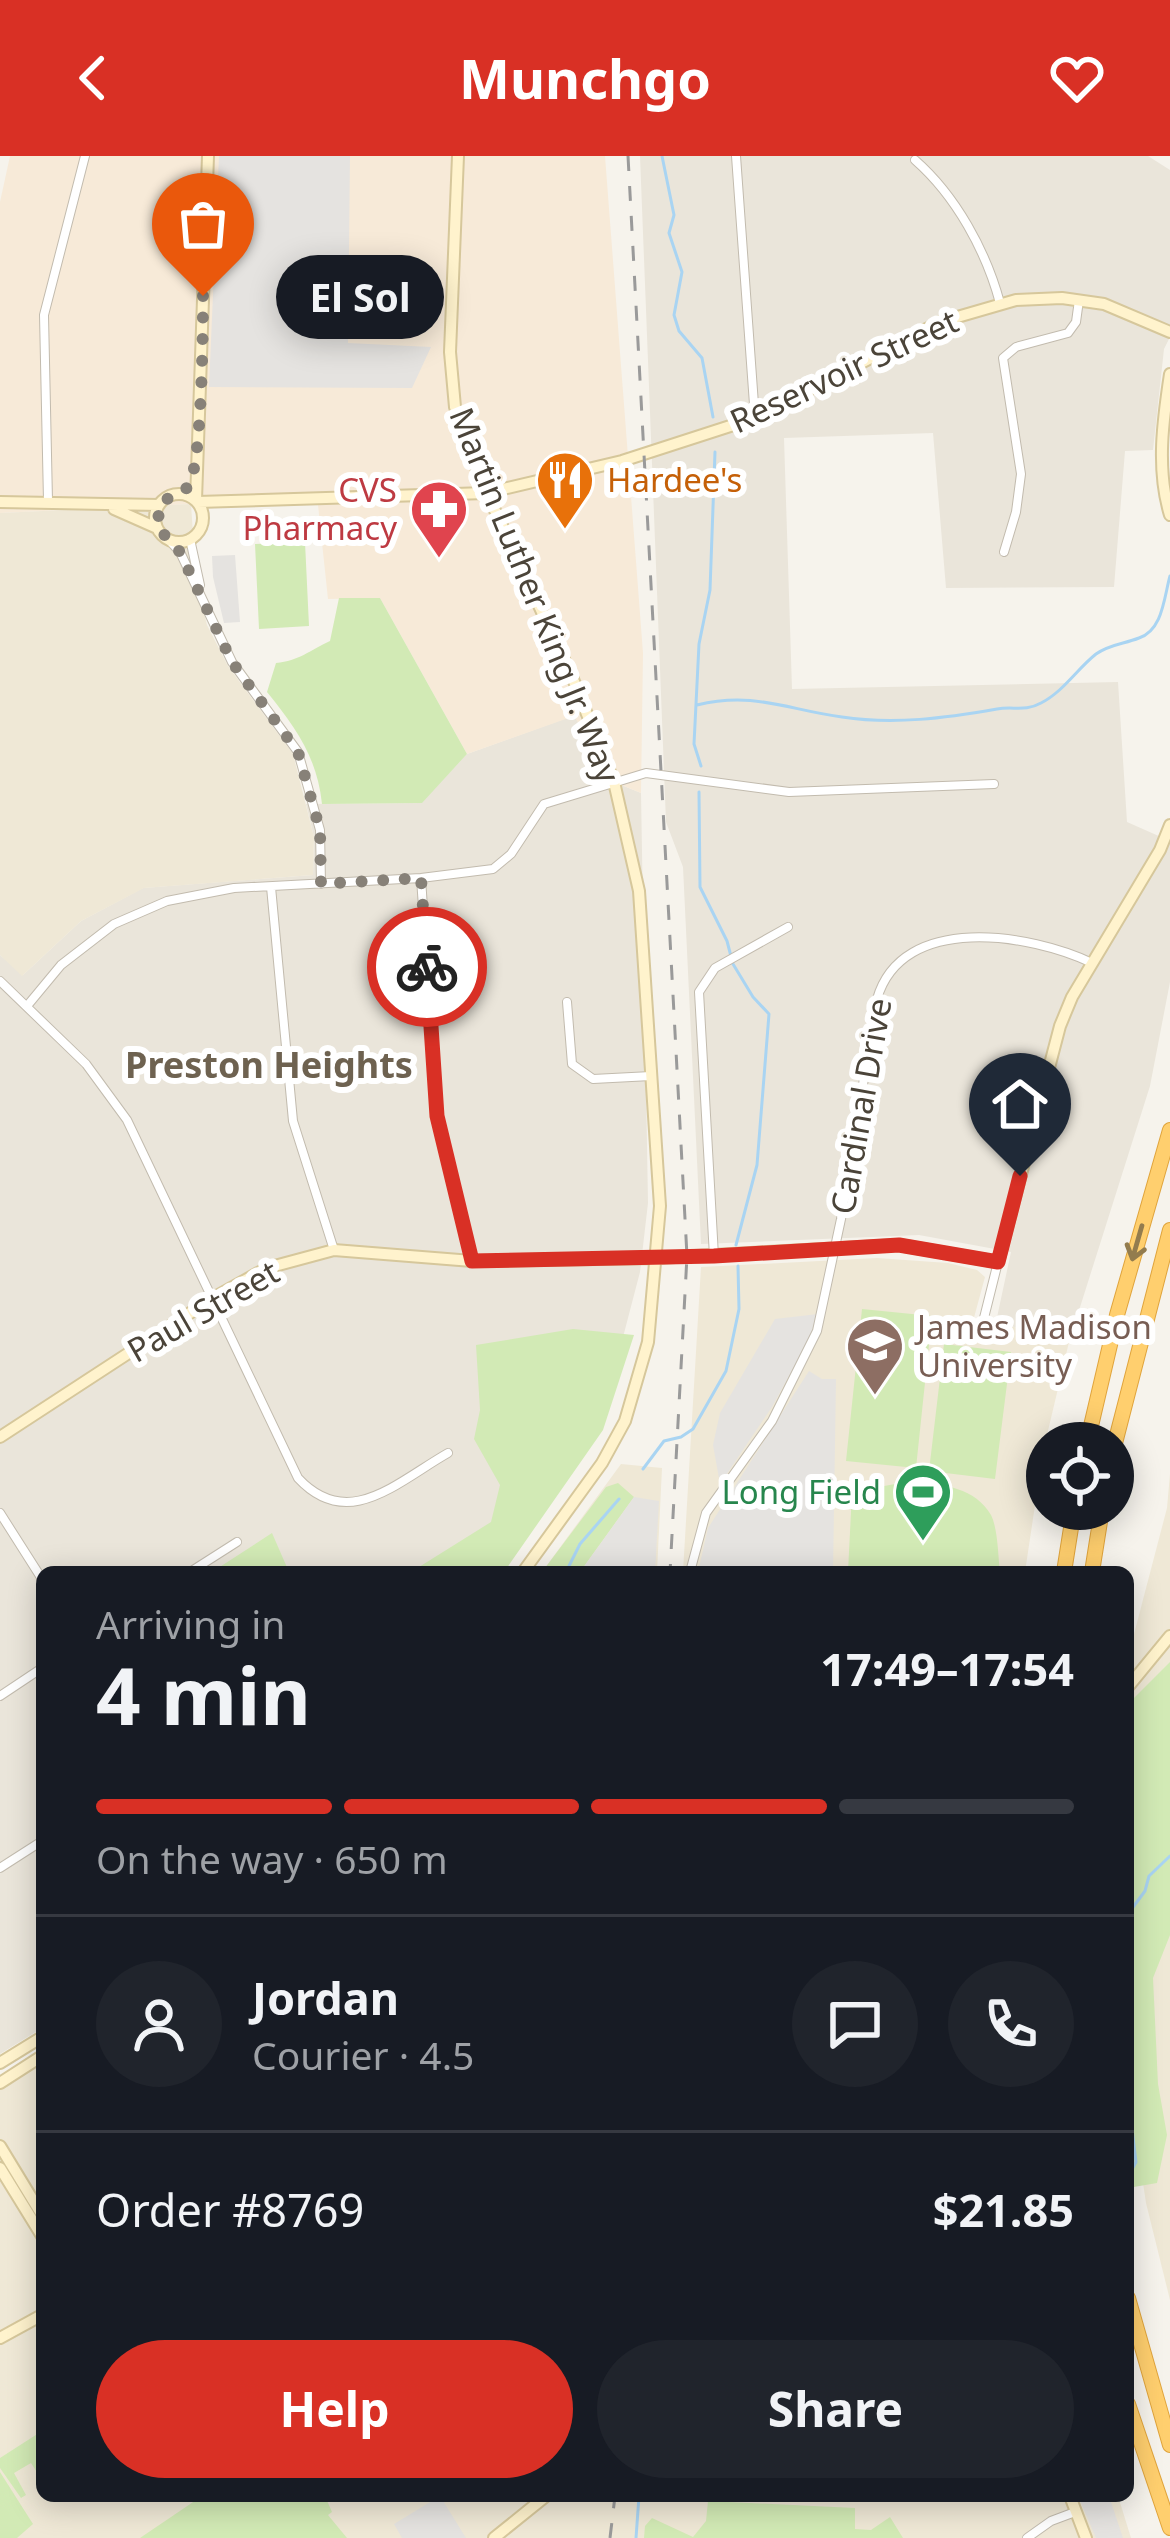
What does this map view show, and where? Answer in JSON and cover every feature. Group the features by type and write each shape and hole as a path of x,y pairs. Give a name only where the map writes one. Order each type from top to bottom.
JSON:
{"highway":[{"path":"1092,1422 1170,1130"},
{"path":"1120,1422 1170,1230"},
{"path":"1065,1566 1071,1530"},
{"path":"1093,1566 1099,1530"},
{"path":"1134,2319 1170,2445"},
{"path":"1134,2422 1170,2528"}],"main road":[{"path":"94,502 158,528 168,539 190,539 203,520 197,501 208,156"},
{"name":"Martin Luther King Jr. Way","path":"458,156 451,379 461,433 573,679 614,782 639,891 660,1206 648,1342 625,1421 602,1463 527,1566"},
{"name":"Reservoir Street","path":"197,501 486,493 622,461 755,418 940,322 1000,302 1079,300 1120,309 1170,332"},
{"path":"1170,374 1162,453 1162,487 1170,515"},
{"path":"0,502 159,505 179,494 191,479 198,436"},
{"path":"179,494 197,501"},
{"name":"Reservoir Street","path":"203,520 231,503"},
{"path":"158,528 159,505"},
{"path":"998,1262 1053,1047 1072,997 1160,850 1170,825"},
{"name":"Paul Street","path":"0,1437 213,1298 267,1268 334,1250 472,1261 714,1256 899,1245 998,1262"},
{"path":"1134,1680 1170,1636"},
{"path":"0,2062 36,2041"},
{"path":"0,2083 36,2060"},
{"path":"0,2146 36,2205"},
{"path":"0,2168 36,2226"},
{"path":"0,2338 36,2317"},
{"path":"494,2538 539,2502"},
{"path":"1072,2502 1086,2538"}],"street":[{"path":"48,501 44,315 85,156"},
{"path":"736,156 755,418"},
{"path":"915,160 977,242 1000,302"},
{"path":"1004,552 1021,474 1003,358 1016,347 1069,333 1079,300"},
{"path":"168,539 180,552 232,662 298,752 320,830 321,884"},
{"path":"190,539 207,610"},
{"path":"27,1006 61,965 114,925 167,901 234,888 421,878 494,869 511,854 544,804 614,782 663,773 789,792 994,784"},
{"path":"421,878 437,1116 472,1261"},
{"path":"271,887 293,1121 334,1250"},
{"path":"714,1256 699,992 715,968 788,927"},
{"name":"Cardinal Drive","path":"692,1566 706,1513 772,1421 820,1322 877,998 892,968 920,948 981,939 1042,945 1092,963"},
{"path":"0,981 86,1064 127,1120 298,1478 314,1496 334,1504 363,1502 448,1453"},
{"path":"567,1002 572,1064 593,1079 651,1076"},
{"path":"984,1318 998,1262"},
{"path":"0,1513 36,1570"},
{"path":"199,1566 237,1542"},
{"path":"0,1696 36,1672"},
{"path":"0,1868 36,1845"},
{"path":"1027,2538 1051,2521 1076,2512"}],"shaded area":[{"path":"10,156 605,156 643,653 641,793 614,782 574,716 467,754 380,598 328,599 318,505 191,504 0,513 0,202"},
{"path":"219,156 350,156 348,343 431,347 412,388 209,387"},
{"path":"640,156 1148,156 1170,170 1170,337 1164,349 1153,450 1125,451 1114,587 946,588 933,433 784,438 792,689 1118,682 1127,822 1170,841 1170,982 1150,1086 1069,1342 996,1322 1011,1252 919,1235 701,1244 683,867 666,822"},
{"path":"191,504 196,580 207,625 228,666 293,754 314,837 313,875 144,888 81,921 22,976 0,955 0,513"},
{"path":"235,555 240,622 224,623 212,556"},
{"path":"575,715 614,782 641,793 648,1203 640,1272 622,1341 507,1566 36,1566 36,2032 0,2054 0,955 23,975 81,921 143,888 313,875 314,837 306,804 421,803 467,754"},
{"name":"James Madison University","path":"877,1258 948,1263 977,1270 985,1277 972,1325 996,1322 1069,1342 1050,1422 1026,1422 1026,1530 1031,1530 1026,1566 683,1566 701,1267"},
{"path":"818,1314 772,1407 720,1484 713,1445 720,1413 775,1319"},
{"path":"809,1371 822,1379 836,1379 833,1566 699,1566 708,1528"},
{"path":"621,1464 662,1468 657,1566 546,1566"},
{"name":"James Madison University","path":"1170,1474 1170,2300 1146,2203 1134,2122 1134,1634 1167,1508"},
{"path":"634,1497 659,1501 655,1566 584,1566"},
{"path":"36,2067 36,2502 1120,2502 1131,2538 0,2538 0,2089"},
{"path":"430,2502 444,2502 466,2538 402,2538 394,2524"},
{"path":"1081,2502 1111,2502 1123,2538 1096,2538"}],"green space":[{"path":"305,542 309,626 259,629 255,544"},
{"path":"339,598 380,598 467,754 422,803 322,804 304,744 267,692 276,663 298,658 330,641"},
{"path":"862,1309 932,1316 916,1468 846,1461"},
{"path":"573,1329 634,1335 603,1430 508,1566 421,1566 491,1522 500,1485 474,1439 480,1410 476,1345"},
{"path":"944,1344 1011,1352 995,1479 929,1471"},
{"path":"618,1483 634,1497 584,1566 547,1566 606,1487"},
{"name":"Long Field","path":"920,1483 948,1486 972,1496 991,1515 999,1566 848,1566 852,1492"},
{"path":"272,1533 286,1566 221,1566"},
{"path":"1170,1662 1170,1935 1153,1978 1158,2084 1167,2135 1157,2183 1134,2187 1134,1698"},
{"path":"36,2435 36,2471 31,2463 14,2473 26,2495 21,2498 0,2468 0,2458"},
{"path":"0,2472 33,2524 17,2538 0,2538"},
{"path":"193,2502 328,2502 332,2512 328,2515 347,2538 140,2538"},
{"path":"708,2502 855,2508 855,2529 871,2530 890,2517 903,2538 644,2538 652,2518 693,2537 706,2521"}],"waterway":[{"path":"662,156 674,215 669,233 682,272 674,315 679,331 702,358 713,417"},
{"path":"701,766 694,744 699,644 710,590 715,452"},
{"path":"697,705 754,701 881,720 1030,707 1056,693 1101,651 1147,634 1161,612 1170,576"},
{"path":"699,792 700,887 733,964 769,1014 757,1165 736,1245"},
{"path":"643,1469 664,1441 693,1429 726,1371 739,1309 738,1266"},
{"path":"569,1566 580,1544 619,1499"},
{"path":"1134,1906 1149,1876 1170,1856"},
{"path":"1134,2146 1134,2166"},
{"path":"636,2538 639,2502"}],"railway":[{"path":"628,156 687,1256 670,1566"},
{"path":"610,2538 614,2502"}],"way so far":[{"path":"203,296 198,436 191,479 179,494 159,505 158,528 180,552 232,662 298,752 320,830 321,884 421,878 427,967"}],"place":[{"name":"El Sol","path":"203,296"},
{"name":"Hardee's","path":"565,531"},
{"name":"CVS Pharmacy","path":"439,560"},
{"name":"James Madison University","path":"875,1397"},
{"name":"Long Field","path":"923,1543"}],"district":[{"name":"Preston Heights","path":"269,1065"}],"route":[{"path":"427,967 437,1116 472,1261 714,1256 899,1245 998,1262 1020,1176"}]}
